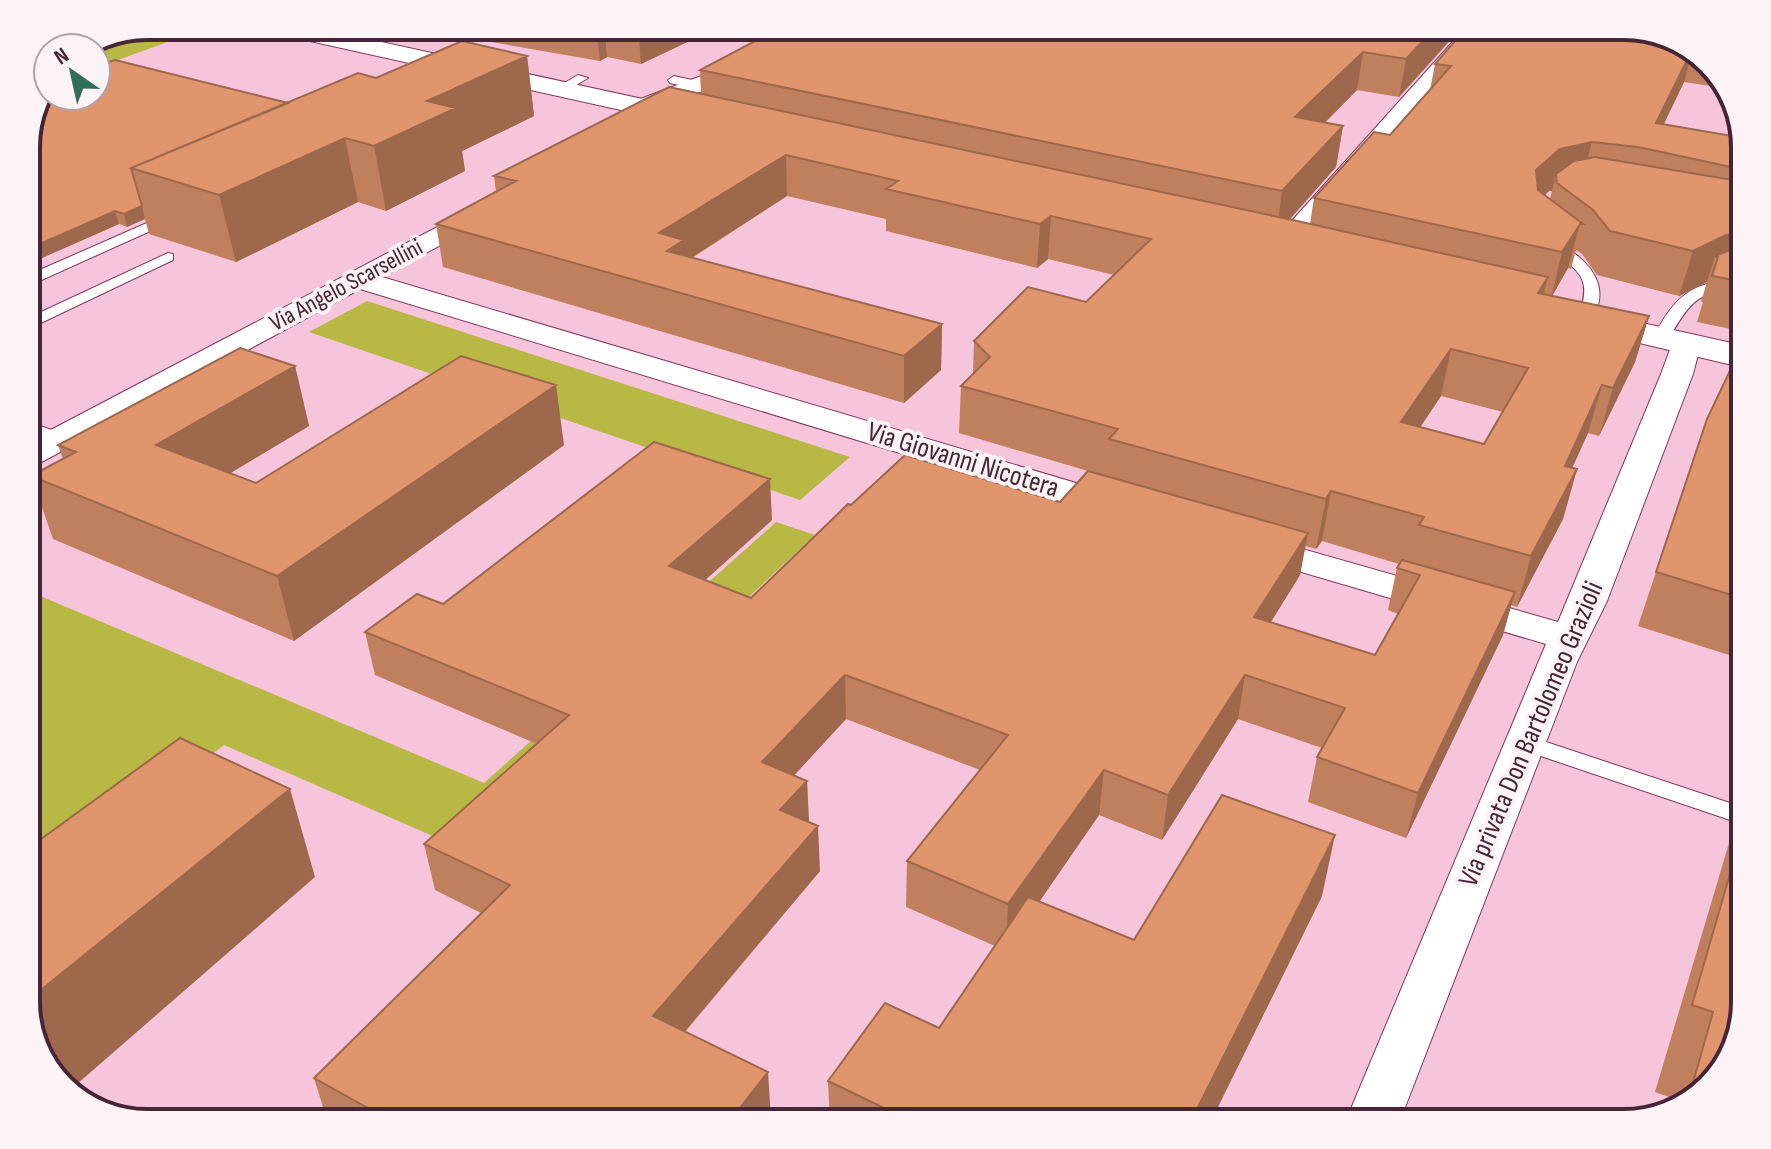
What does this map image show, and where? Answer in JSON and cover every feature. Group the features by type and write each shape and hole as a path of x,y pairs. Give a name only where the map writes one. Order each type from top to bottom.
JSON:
{"main road":[{"path":"346,40 572,83 646,116 714,122"},
{"path":"1570,317 1731,354"}],"street":[{"path":"1282,249 1466,40"},
{"path":"646,116 697,85 767,58"},
{"name":"Via Angelo Scarsellini","path":"40,450 205,371 357,279 499,202"},
{"name":"Via Giovanni Nicotera","path":"357,279 987,477 1142,514"},
{"name":"Via privata Don Bartolomeo Grazioli","path":"1378,1109 1525,743 1593,587 1677,374 1674,340"},
{"path":"1218,536 1569,638"}],"lane":[{"path":"460,85 500,70"},
{"path":"674,80 697,85"},
{"path":"40,276 189,209"},
{"path":"1536,230 1581,263 1593,279 1592,304 1570,317"},
{"path":"40,318 168,257"},
{"path":"1674,340 1672,314 1690,296 1713,284 1731,283"},
{"path":"40,431 60,439"},
{"path":"1525,743 1731,812"}],"shaded area":[{"path":"173,40 112,62 112,46 126,42"},
{"path":"367,301 850,457 800,500 309,332"},
{"path":"776,522 815,535 474,854 224,745 40,885 40,596 484,783"}],"building":[{"path":"757,40 1424,40 1406,59 1363,52 1295,117 1343,126 1282,191 700,70"},
{"path":"1456,40 1624,40 1658,46 1687,61 1656,123 1730,136 1731,167 1638,147 1592,142 1560,149 1536,170 1538,190 1583,224 1562,252 1314,198 1374,132 1390,135 1451,66 1435,64"},
{"path":"462,41 527,56 427,101 456,108 374,146 345,138 219,195 131,168 358,73 376,78"},
{"path":"115,60 288,103 131,168 142,206 124,214 115,211 40,244 40,140 47,112 112,112 112,61"},
{"path":"669,87 1548,277 1538,293 1649,316 1613,388 1602,385 1565,466 1577,469 1531,556 1419,525 1424,517 1331,491 1326,499 1109,439 1118,429 961,386 990,357 974,341 1028,287 1086,302 1151,239 1051,216 1040,224 886,189 898,181 786,155 659,233 684,240 667,251 942,324 904,356 436,224 516,181 494,176","holes":["1451,349 1528,368 1484,444 1401,422"]},
{"path":"1595,157 1731,180 1731,234 1693,251 1610,231 1593,210 1557,183 1556,174 1574,161"},
{"path":"1730,250 1731,279 1712,276 1718,257 1715,256"},
{"path":"240,348 295,366 156,445 256,483 461,356 556,385 277,576 40,480 40,471 76,452 58,445"},
{"path":"1731,368 1731,595 1656,572 1707,419"},
{"path":"654,442 770,479 669,566 751,598 848,504 851,505 905,455 1060,502 1088,471 1308,533 1254,617 1375,655 1420,575 1397,568 1402,560 1515,592 1418,793 1317,757 1345,708 1245,675 1168,795 1104,770 1008,904 907,861 1008,735 845,675 762,762 807,781 780,810 818,826 653,1016 768,1072 739,1109 370,1109 314,1078 510,885 424,844 569,715 365,632 417,594 443,604"},
{"path":"180,738 290,789 40,991 40,840"},
{"path":"1222,795 1335,835 1197,1109 883,1109 828,1081 885,1003 939,1028 1028,897 1134,940"},
{"path":"1731,870 1729,1023 1713,1061 1693,1084 1713,1012 1692,1005"}]}
